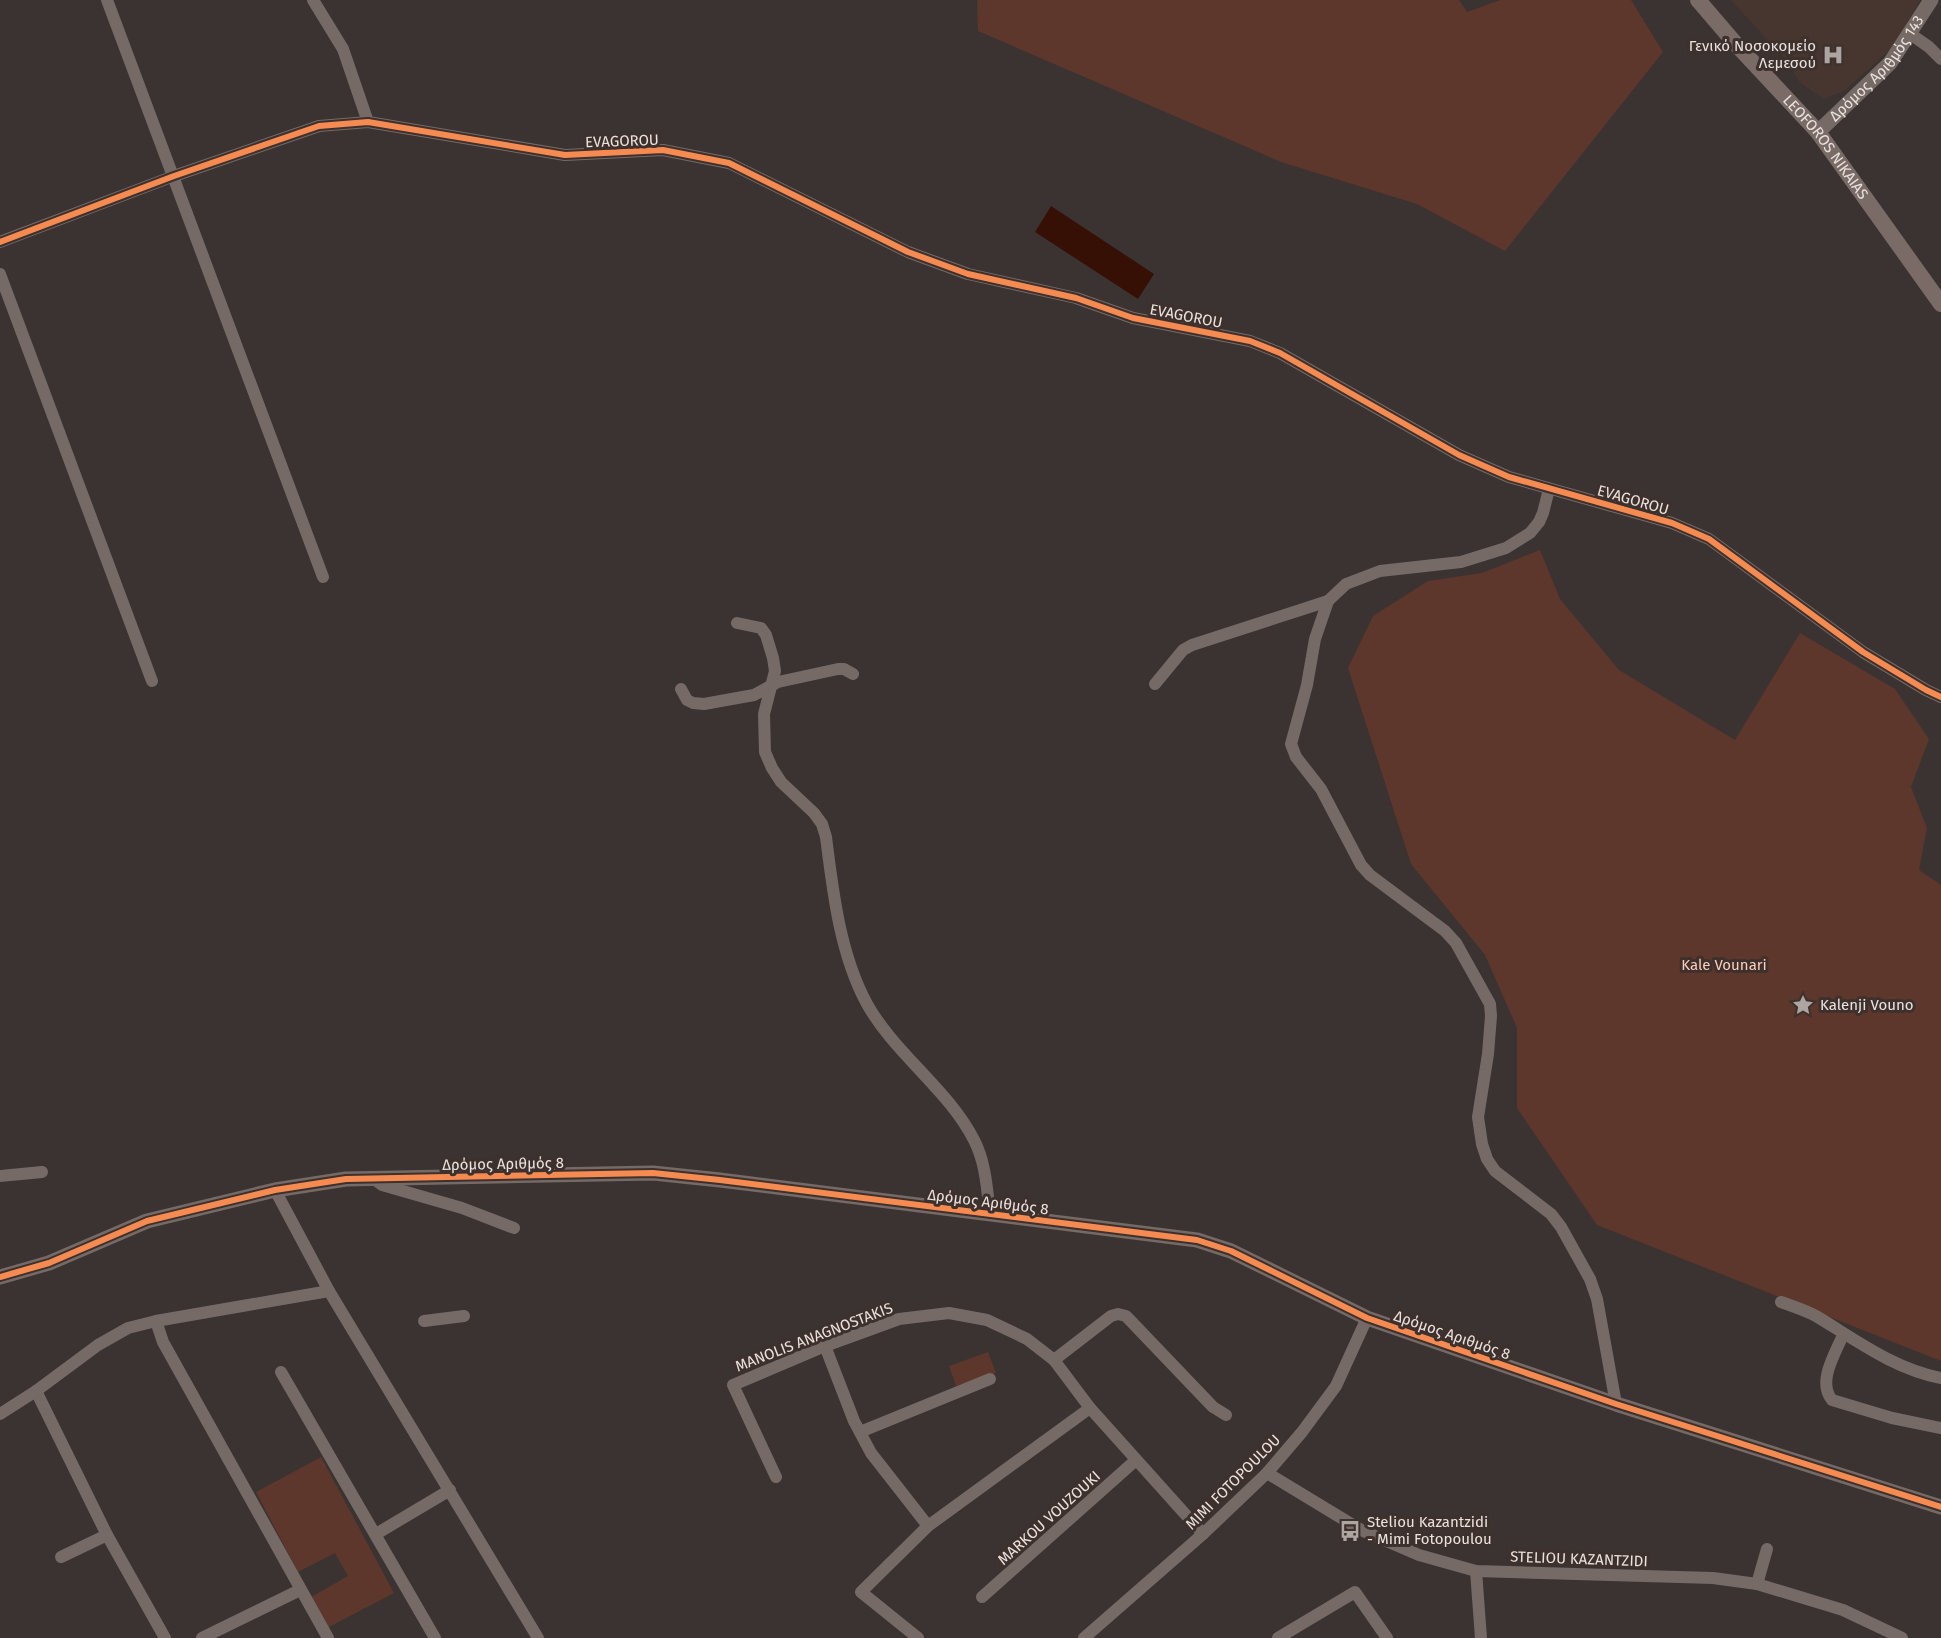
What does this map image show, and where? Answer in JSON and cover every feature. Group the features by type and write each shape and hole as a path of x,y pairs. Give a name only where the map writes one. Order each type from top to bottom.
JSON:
{"main road":[{"name":"LEOFOROS NIKAIAS","path":"1698,0 1818,132 1941,304"}],"street":[{"path":"107,0 323,577"},
{"path":"313,0 343,49 368,122"},
{"name":"Δρόμος Αριθμός 143","path":"1818,132 1890,63 1931,0"},
{"path":"1909,33 1941,59"},
{"name":"EVAGOROU","path":"0,242 174,176 320,126 368,122 565,155 663,150 729,163 908,252 968,274 1076,298 1134,318 1250,341 1280,354 1459,455 1509,477 1672,523 1709,539 1863,652 1941,697"},
{"path":"0,274 152,681"},
{"path":"1155,684 1183,650 1192,645 1328,601 1346,584 1380,571 1461,562 1506,548 1530,533 1539,522 1549,489"},
{"path":"1328,601 1316,639 1307,685 1292,738 1293,750 1321,789 1361,865 1379,882 1445,931 1456,943 1490,1004 1488,1054 1478,1117 1482,1144 1487,1159 1495,1171 1551,1214 1561,1227 1590,1279 1600,1311 1616,1404"},
{"path":"737,622 761,628 766,635 775,671 764,714 765,752 782,782 809,807 822,824 840,926 858,984 878,1021 955,1110 974,1140 984,1168 990,1215"},
{"path":"681,689 687,700 704,704 754,695 784,680 838,669 844,669 853,674"},
{"path":"0,1176 42,1172"},
{"name":"Δρόμος Αριθμός 8","path":"0,1277 49,1263 147,1221 275,1190 346,1179 653,1173 1197,1240 1231,1251 1367,1318 1616,1404 1941,1507"},
{"path":"373,1178 382,1185 462,1208 514,1228"},
{"path":"275,1190 329,1291 538,1638"},
{"path":"0,1414 108,1339 128,1328 156,1321 329,1291"},
{"path":"1781,1302 1814,1315 1844,1335 1894,1362 1926,1375 1941,1378"},
{"name":"MANOLIS ANAGNOSTAKIS","path":"776,1478 733,1385 825,1346 899,1319 949,1313 987,1320 1027,1339 1054,1360 1090,1408 1203,1534"},
{"path":"1054,1360 1111,1316 1118,1314 1126,1316 1213,1407 1226,1415"},
{"path":"423,1321 464,1316"},
{"name":"MIMI FOTOPOULOU","path":"1084,1638 1203,1534 1267,1473 1302,1432 1336,1386 1367,1318"},
{"path":"156,1321 163,1342 328,1638"},
{"path":"1844,1335 1825,1385 1826,1393 1832,1400 1892,1418 1941,1428"},
{"path":"825,1346 860,1432 871,1453 928,1526"},
{"path":"281,1372 435,1638"},
{"path":"860,1432 990,1378"},
{"path":"36,1391 107,1535 165,1638"},
{"path":"918,1638 861,1592 928,1526 1090,1408"},
{"name":"MARKOU VOUZOUKI","path":"982,1598 1136,1460"},
{"name":"STELIOU KAZANTZIDI","path":"1267,1473 1361,1530 1419,1555 1476,1571 1713,1578 1757,1584 1843,1610 1902,1638"},
{"path":"376,1534 450,1490"},
{"path":"61,1557 107,1535"},
{"path":"1757,1584 1767,1549"},
{"path":"1476,1571 1480,1638"},
{"path":"202,1638 300,1590"},
{"path":"1278,1638 1355,1592 1387,1638"}],"shaded area":[{"name":"Γενικό Νοσοκομείο Λεμεσού","path":"1731,0 1920,0 1892,48 1844,91 1824,99 1800,83 1788,62"},
{"path":"1051,206 1154,274 1138,299 1035,232"}],"green space":[{"path":"977,0 1459,0 1467,12 1500,0 1631,0 1663,52 1505,251 1417,204 1281,162 978,31"},
{"name":"Kale Vounari","path":"1540,550 1560,599 1619,670 1735,740 1800,633 1895,689 1929,739 1911,787 1927,828 1919,870 1941,885 1941,1361 1597,1225 1517,1108 1517,1028 1485,955 1411,864 1348,668 1373,616 1428,581 1482,573"},
{"path":"988,1352 996,1373 956,1386 949,1366"},
{"path":"321,1457 394,1593 327,1628 311,1597 348,1576 335,1553 298,1572 256,1492"}],"cycle path":[{"path":"0,242 174,176 319,126 368,122 565,155 663,150 729,163 908,252 968,274 1076,298 1133,318 1250,341 1280,353 1459,455 1509,477 1672,523 1709,539 1863,652 1941,697"},
{"path":"0,1277 49,1263 147,1221 275,1190 346,1179 653,1173 720,1180 1197,1240 1231,1251 1367,1318 1616,1404 1941,1507"}],"place":[{"name":"Γενικό Νοσοκομείο Λεμεσού","path":"1833,55"},
{"name":"Kalenji Vouno","path":"1803,1005"},
{"name":"Steliou Kazantzidi - Mimi Fotopoulou","path":"1350,1531"}]}
